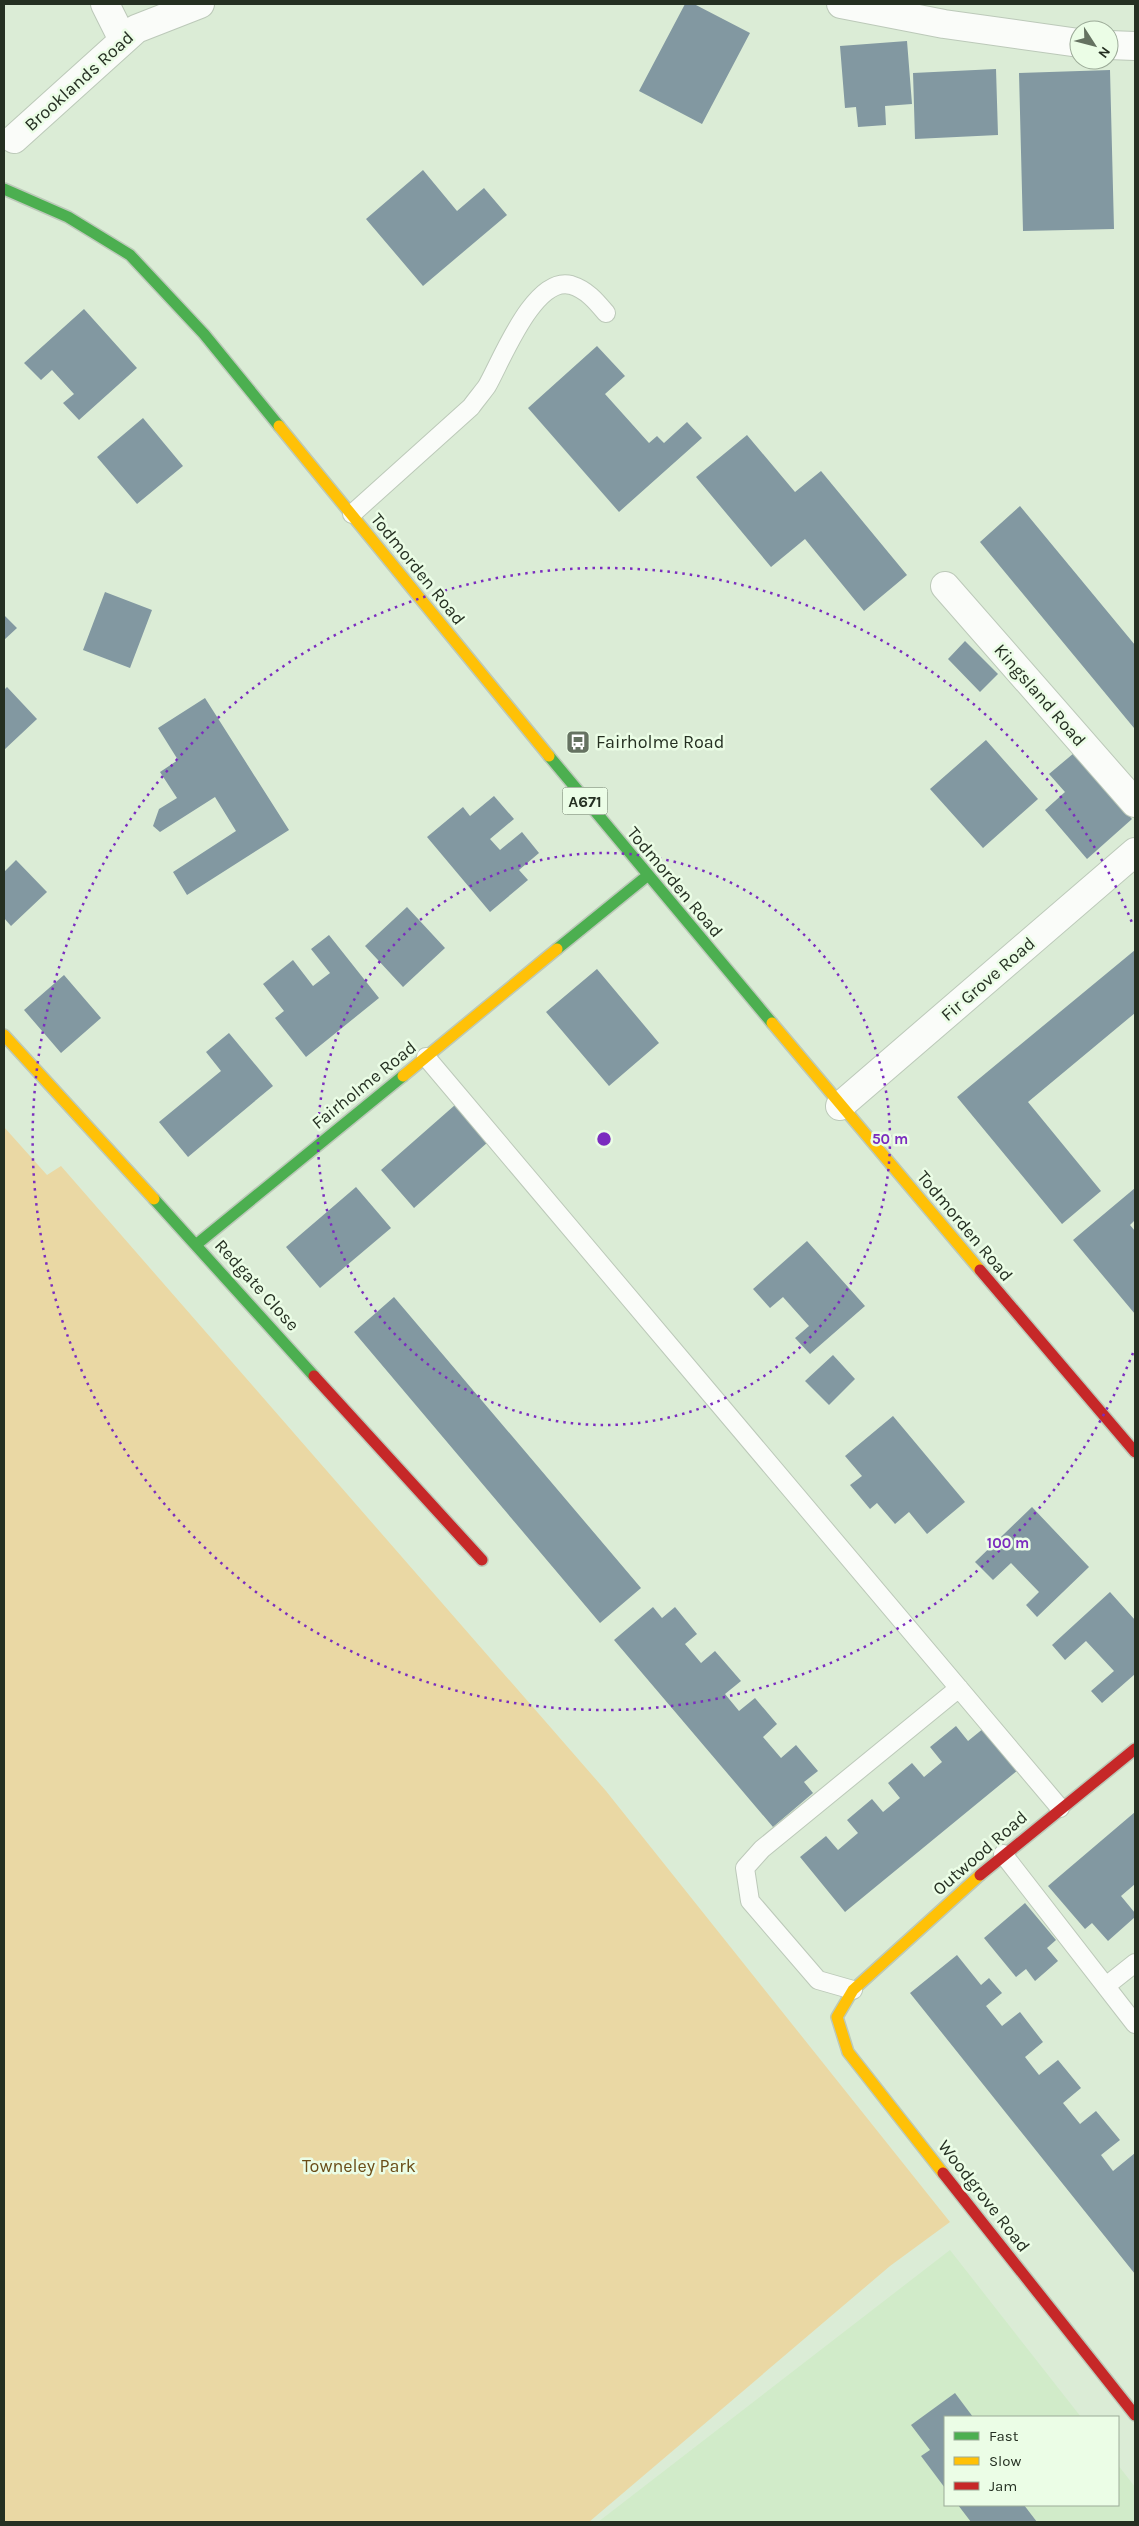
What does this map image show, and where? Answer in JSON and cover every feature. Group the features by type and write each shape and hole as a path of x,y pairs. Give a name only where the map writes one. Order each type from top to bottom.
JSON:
{"main road":[{"name":"Todmorden Road","path":"4,189 68,217 130,255 204,334 647,876 1135,1452"},
{"name":"Fairholme Road","path":"197,1244 647,876"},
{"name":"Redgate Close","path":"4,1035 197,1244 482,1560"},
{"name":"Outwood Road","path":"852,1990 1003,1854 1135,1749"},
{"name":"Woodgrove Road","path":"852,1990 837,2017 848,2052 1135,2416"}],"street":[{"path":"104,4 123,40"},
{"name":"Brooklands Road","path":"14,139 136,29 200,4"},
{"path":"841,4 944,24 1069,42"},
{"path":"1119,45 1135,46"},
{"name":"Kingsland Road","path":"945,586 1135,803"},
{"name":"Fir Grove Road","path":"840,1106 1135,852"}],"lane":[{"path":"352,514 471,408 486,387 515,329 538,300 554,286 569,284 587,292 606,313"},
{"path":"426,1057 1060,1808"},
{"path":"852,1990 818,1980 750,1901 746,1868 762,1849 959,1688"},
{"path":"1003,1854 1135,2024"},
{"path":"1106,1986 1135,1963"}],"shaded area":[{"path":"950,2250 1080,2416 944,2416 944,2506 1119,2506 1119,2466 1135,2487 1135,2522 598,2522"}],"green space":[{"name":"Towneley Park","path":"4,1127 47,1175 61,1166 606,1791 950,2222 890,2266 589,2522 4,2522"}],"building":[{"path":"685,4 694,4 750,33 702,124 639,91"},
{"path":"907,41 912,104 885,106 886,125 858,127 856,107 845,108 840,46"},
{"path":"996,69 998,135 915,139 913,73"},
{"path":"1110,70 1114,229 1023,231 1019,73"},
{"path":"423,170 457,211 484,188 507,215 423,286 366,219"},
{"path":"84,309 137,368 79,420 63,403 74,394 52,370 41,380 24,363"},
{"path":"597,346 625,376 605,394 649,443 657,436 664,443 687,422 702,438 619,512 528,408"},
{"path":"143,418 183,466 137,504 97,457"},
{"path":"747,435 795,492 821,471 907,575 864,611 805,539 771,567 696,477"},
{"path":"1020,506 1135,645 1134,728 980,542"},
{"path":"105,592 152,610 130,668 83,650"},
{"path":"4,615 17,628 4,640"},
{"path":"965,641 998,674 980,692 948,659"},
{"path":"7,687 37,719 4,750 4,690"},
{"path":"205,698 289,830 187,895 173,872 236,831 215,797 160,832 153,826 159,809 177,798 160,772 178,760 158,728"},
{"path":"986,740 1038,799 983,848 930,789"},
{"path":"1074,753 1132,819 1087,859 1045,810 1065,792 1049,774"},
{"path":"494,796 514,819 490,839 500,850 522,832 539,853 519,870 528,880 490,912 427,837 463,807 470,816"},
{"path":"16,860 47,892 11,926 4,918 4,872"},
{"path":"407,907 445,948 403,987 365,946"},
{"path":"329,935 379,998 306,1057 275,1018 284,1011 263,984 293,960 313,986 330,973 311,949"},
{"path":"1135,950 1135,1013 1028,1102 1101,1191 1062,1224 957,1097"},
{"path":"597,969 659,1043 609,1086 546,1012"},
{"path":"64,975 101,1018 61,1053 24,1010"},
{"path":"229,1033 273,1086 188,1157 159,1122 221,1071 206,1052"},
{"path":"455,1105 488,1142 414,1208 381,1170"},
{"path":"356,1187 391,1228 320,1288 286,1247"},
{"path":"1135,1188 1135,1220 1130,1225 1135,1231 1135,1314 1073,1240"},
{"path":"807,1241 865,1306 810,1354 795,1338 809,1326 783,1297 770,1308 753,1289"},
{"path":"394,1297 641,1588 600,1623 354,1332"},
{"path":"833,1355 855,1379 829,1405 805,1381"},
{"path":"893,1416 965,1502 927,1534 909,1512 895,1524 877,1503 870,1509 850,1485 862,1476 845,1456"},
{"path":"1032,1507 1089,1567 1037,1617 1026,1605 1039,1592 1011,1563 993,1580 975,1562"},
{"path":"1110,1592 1135,1620 1135,1674 1102,1703 1091,1691 1114,1671 1086,1641 1065,1660 1052,1645"},
{"path":"653,1607 662,1618 675,1607 697,1634 685,1644 701,1663 715,1651 741,1681 725,1694 739,1711 755,1698 777,1724 763,1737 781,1758 796,1745 818,1771 804,1782 813,1793 773,1827 614,1640"},
{"path":"956,1726 968,1741 984,1728 1018,1770 845,1912 800,1857 826,1836 838,1850 858,1833 847,1820 872,1799 883,1812 900,1798 888,1783 912,1763 924,1777 942,1762 930,1747"},
{"path":"1135,1812 1135,1884 1121,1896 1135,1913 1135,1917 1108,1941 1092,1923 1085,1929 1048,1886"},
{"path":"1025,1903 1056,1940 1047,1948 1058,1961 1035,1981 1026,1969 1016,1977 984,1938"},
{"path":"957,1955 981,1985 989,1978 1002,1993 986,2006 1002,2026 1020,2012 1043,2042 1025,2057 1039,2075 1058,2060 1081,2088 1063,2103 1080,2124 1096,2111 1120,2140 1101,2155 1113,2171 1135,2153 1135,2274 910,1993"},
{"path":"955,2393 972,2416 944,2416 944,2487 921,2456 930,2450 911,2425"},
{"path":"959,2506 1025,2506 1037,2522 971,2522"}],"traffic: fast":[{"path":"4,189 68,217 130,255 204,334 279,426"},
{"path":"549,756 772,1023"},
{"path":"557,949 647,876"},
{"path":"197,1244 403,1076"},
{"path":"154,1199 314,1376"}],"traffic: slow":[{"path":"279,426 549,756"},
{"path":"403,1076 557,949"},
{"path":"772,1023 980,1270"},
{"path":"4,1035 154,1199"},
{"path":"943,2173 848,2052 837,2017 853,1990 980,1875"}],"traffic: jam":[{"path":"980,1270 1135,1452"},
{"path":"314,1376 482,1560"},
{"path":"980,1875 1135,1749"},
{"path":"943,2173 1135,2415"}],"place":[{"name":"Fairholme Road","path":"578,742"}]}
